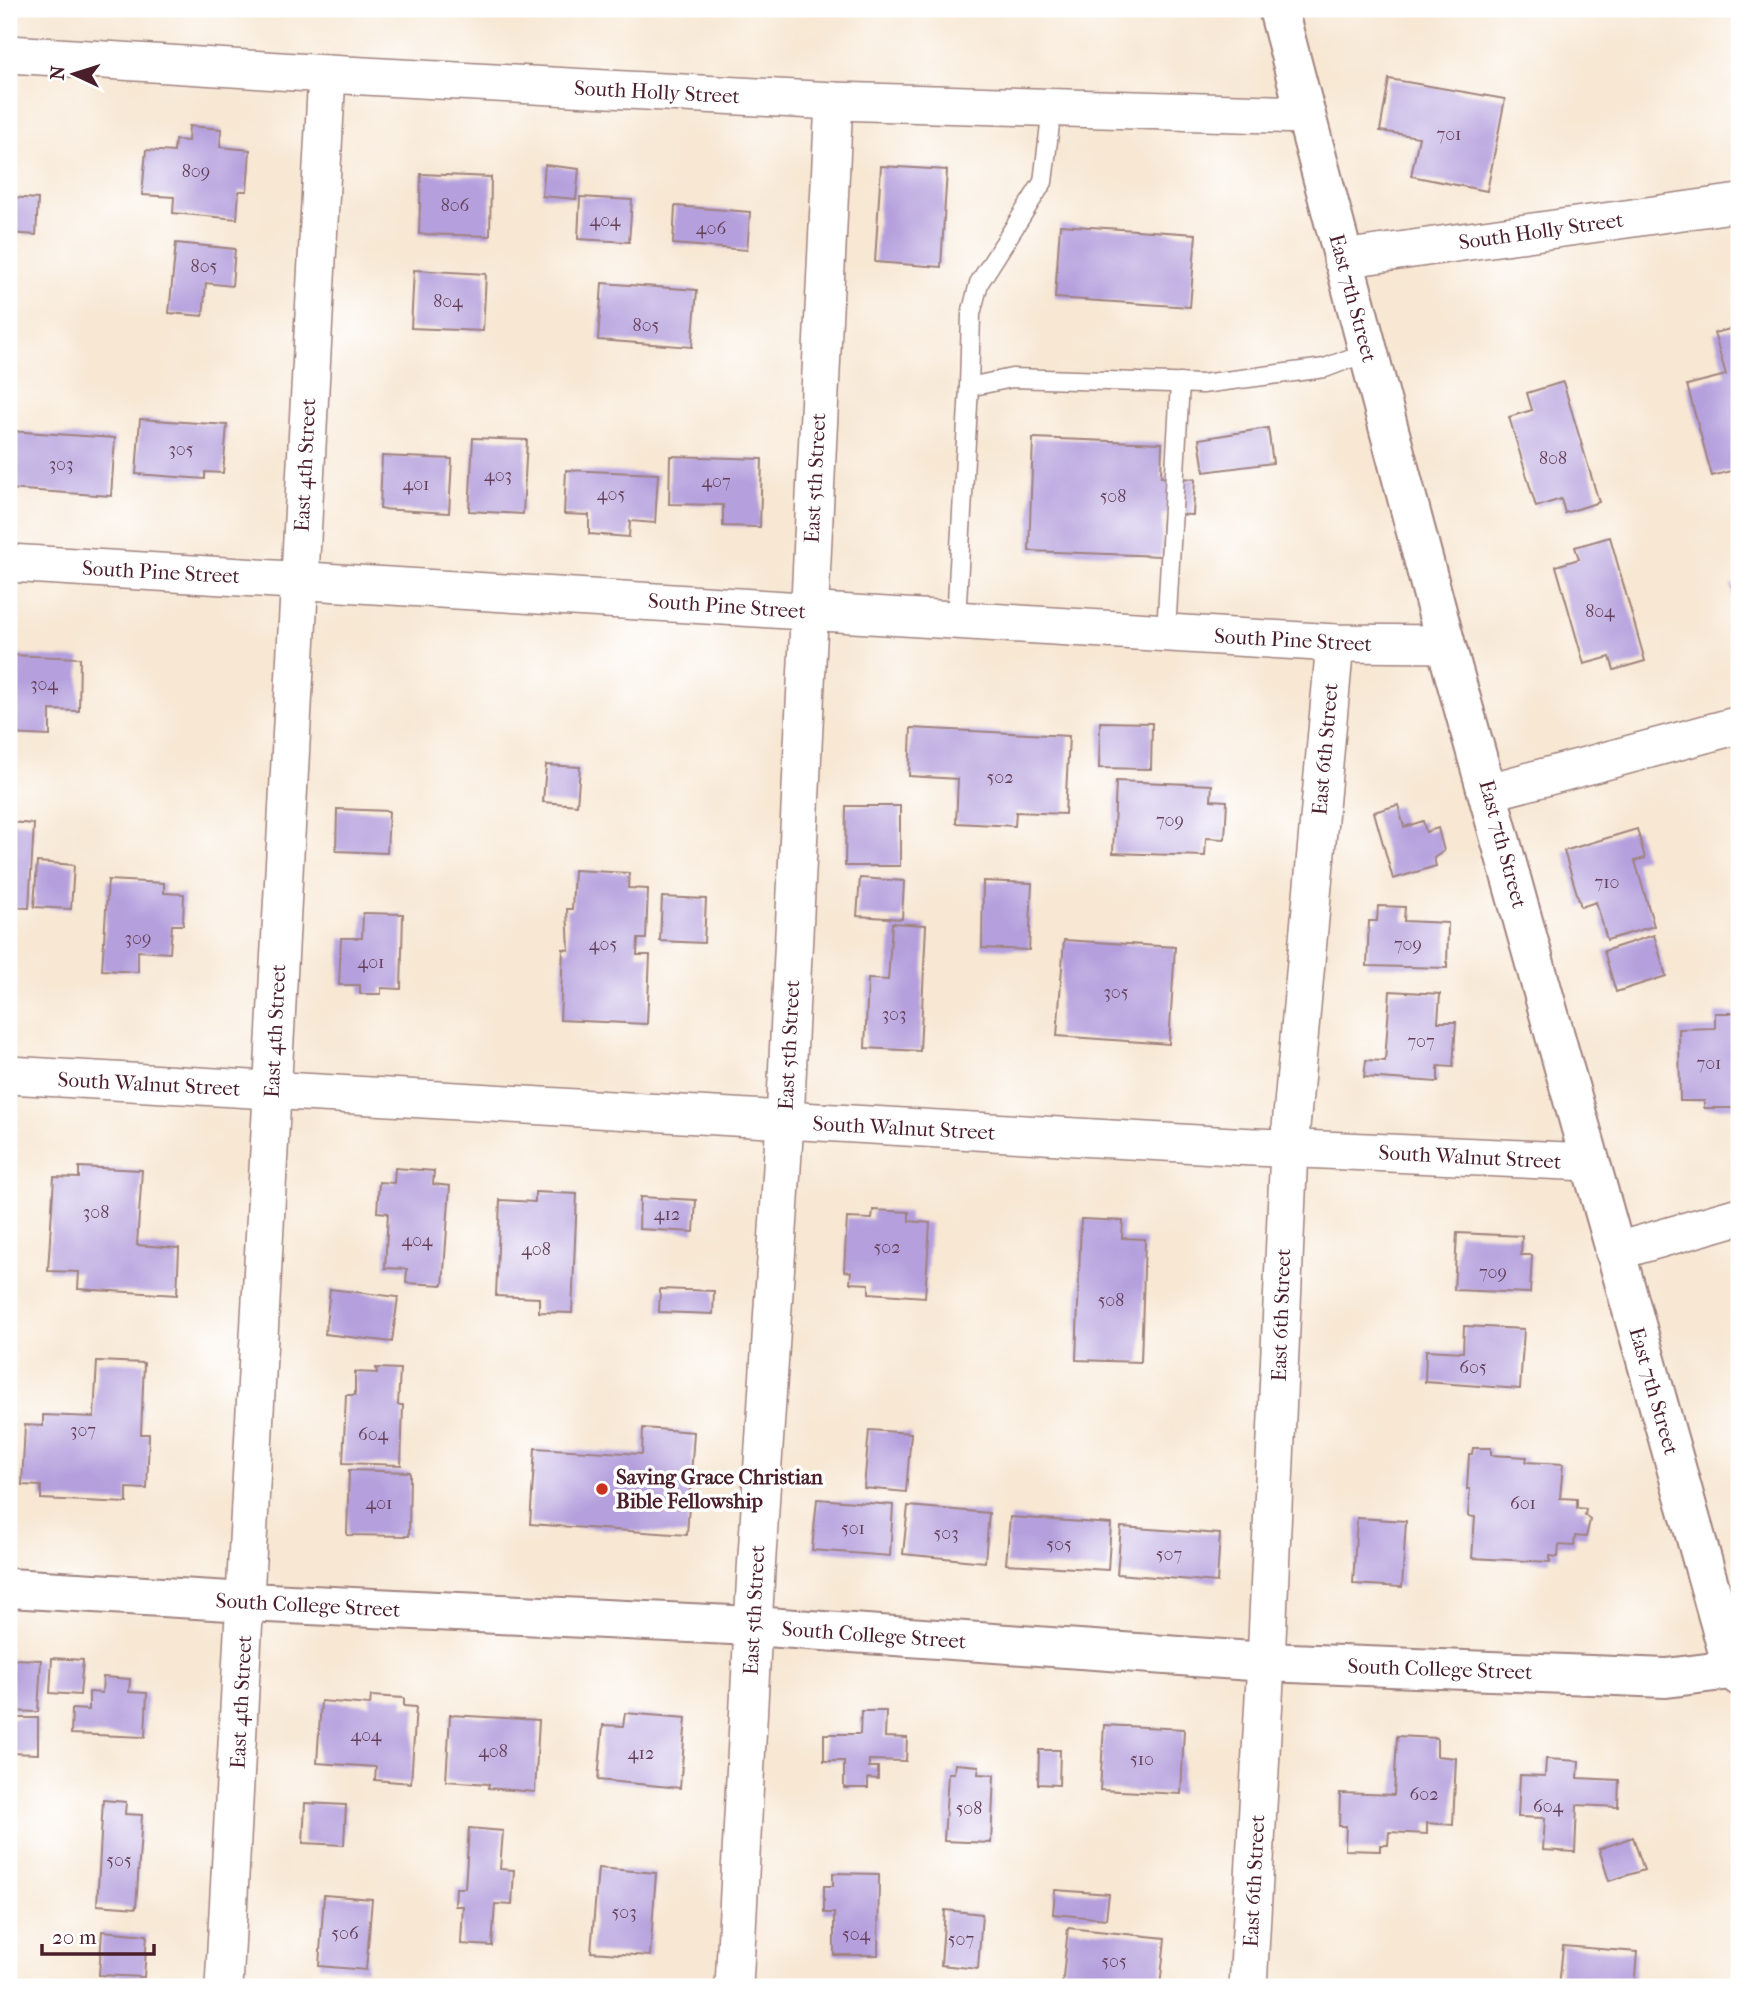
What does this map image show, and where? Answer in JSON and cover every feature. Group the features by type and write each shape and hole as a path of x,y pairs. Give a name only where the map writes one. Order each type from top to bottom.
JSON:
{"street":[{"name":"East 7th Street","path":"1278,9 1367,352 1589,1162 1737,1671"},
{"name":"South Holly Street","path":"9,54 834,101 1306,116"},
{"name":"East 4th Street","path":"224,1987 247,1602 271,1091 327,74"},
{"name":"East 5th Street","path":"734,1987 752,1626 785,1121 834,101"},
{"name":"South Holly Street","path":"1342,259 1739,204"},
{"name":"South Pine Street","path":"9,563 1335,643 1446,644"},
{"name":"East 6th Street","path":"1248,1987 1289,1149 1335,643"},
{"path":"1489,792 1739,725"},
{"name":"South Walnut Street","path":"9,1075 1289,1149 1589,1162"},
{"path":"1614,1252 1739,1216"},
{"name":"South College Street","path":"9,1588 752,1626 1266,1662 1666,1678 1737,1671"}],"lane":[{"path":"956,620 971,314 979,283 1043,182 1052,108"},
{"path":"969,387 1012,378 1202,384 1325,368 1367,352"},
{"path":"1166,633 1180,383"}],"building":[{"path":"1389,79 1505,99 1487,191 1411,176 1419,137 1380,131"},
{"path":"189,126 221,129 220,147 250,150 247,191 239,191 237,219 173,213 174,197 142,195 146,150 174,152 175,140 188,141"},
{"path":"545,165 579,169 576,199 542,196"},
{"path":"881,166 947,170 941,267 875,262"},
{"path":"421,174 491,177 490,236 419,234"},
{"path":"9,197 38,199 36,235 9,233"},
{"path":"580,197 632,200 629,242 578,239"},
{"path":"675,206 750,212 747,250 673,244"},
{"path":"1060,225 1196,234 1190,307 1055,298"},
{"path":"176,243 235,249 232,286 206,283 203,316 169,313"},
{"path":"414,270 486,274 483,331 411,328"},
{"path":"602,283 697,290 692,347 598,340"},
{"path":"1739,327 1739,469 1712,476 1687,385 1726,375 1714,333"},
{"path":"1563,382 1599,502 1565,513 1561,499 1536,507 1509,417 1532,410 1527,393"},
{"path":"140,419 227,425 223,473 205,472 205,479 136,474"},
{"path":"1268,428 1273,463 1204,472 1199,439"},
{"path":"9,431 115,438 111,496 9,489"},
{"path":"473,438 527,440 523,514 469,511"},
{"path":"1033,438 1162,443 1161,477 1195,479 1193,515 1163,514 1161,556 1029,551"},
{"path":"382,456 452,459 449,513 380,509"},
{"path":"670,456 762,459 760,527 723,526 723,505 669,504"},
{"path":"566,470 658,474 655,523 630,521 629,537 589,534 589,515 564,514"},
{"path":"1610,537 1645,661 1614,670 1610,657 1584,664 1556,566 1579,559 1575,547"},
{"path":"1739,583 1739,611 1731,585"},
{"path":"9,655 80,658 79,711 50,710 50,736 9,734"},
{"path":"1100,722 1152,723 1151,769 1099,768"},
{"path":"911,728 1069,736 1065,814 1016,812 1015,826 956,823 958,779 909,776"},
{"path":"546,765 580,767 577,805 543,802"},
{"path":"1116,781 1212,785 1211,800 1227,801 1225,839 1206,838 1205,856 1113,853"},
{"path":"1398,805 1404,827 1423,821 1426,832 1438,828 1444,851 1434,858 1436,866 1393,879 1374,812"},
{"path":"846,806 900,806 900,866 845,866"},
{"path":"337,809 389,811 387,853 336,851"},
{"path":"9,822 34,824 29,908 9,907"},
{"path":"1637,829 1645,858 1635,861 1654,926 1607,940 1596,902 1581,907 1564,851"},
{"path":"37,862 74,865 71,909 34,907"},
{"path":"574,870 629,873 628,888 648,889 646,939 638,939 637,955 650,955 647,1024 560,1020 563,949 569,950 567,909 572,909"},
{"path":"860,878 904,881 902,919 857,916"},
{"path":"108,880 164,883 164,893 184,894 183,925 172,925 170,953 138,951 138,972 102,970"},
{"path":"983,881 1032,883 1029,950 982,948"},
{"path":"662,897 706,899 704,943 660,941"},
{"path":"1378,906 1405,907 1404,921 1448,923 1447,968 1367,966 1369,921 1377,921"},
{"path":"363,913 403,914 401,989 381,988 381,994 360,994 360,985 339,985 341,938 362,938"},
{"path":"892,923 926,925 920,1051 865,1048 868,979 888,980"},
{"path":"1654,935 1666,976 1616,992 1604,951"},
{"path":"1064,940 1175,947 1169,1044 1057,1036"},
{"path":"1390,991 1440,994 1438,1022 1456,1022 1453,1067 1438,1066 1438,1082 1364,1077 1366,1060 1385,1061"},
{"path":"1715,1013 1739,1013 1738,1108 1704,1108 1704,1101 1680,1101 1679,1029 1715,1028"},
{"path":"79,1167 142,1170 137,1245 179,1248 177,1295 78,1289 79,1272 48,1271 54,1177 79,1178"},
{"path":"395,1168 434,1171 433,1184 450,1186 443,1285 406,1283 407,1269 385,1268 388,1213 377,1212 379,1182 394,1183"},
{"path":"535,1192 577,1194 572,1313 539,1312 539,1298 496,1296 500,1200 535,1202"},
{"path":"640,1197 696,1200 694,1232 639,1229"},
{"path":"873,1210 909,1212 909,1221 930,1223 925,1297 869,1293 869,1284 850,1283 851,1272 844,1271 847,1218 872,1219"},
{"path":"1081,1219 1123,1221 1122,1238 1145,1239 1141,1362 1076,1360"},
{"path":"1457,1233 1522,1236 1521,1255 1532,1255 1530,1293 1454,1290"},
{"path":"330,1289 398,1297 392,1342 325,1334"},
{"path":"660,1289 714,1291 713,1314 659,1312"},
{"path":"1464,1326 1524,1329 1520,1389 1425,1382 1426,1350 1463,1352"},
{"path":"97,1361 144,1363 141,1434 149,1434 147,1489 127,1488 127,1503 41,1499 41,1486 22,1485 25,1425 43,1426 43,1415 94,1417"},
{"path":"376,1368 400,1369 398,1405 403,1405 401,1465 343,1463 346,1395 355,1395 355,1372 377,1373"},
{"path":"643,1428 694,1432 687,1535 530,1524 535,1448 642,1454"},
{"path":"869,1430 911,1433 906,1492 864,1488"},
{"path":"1473,1448 1491,1448 1491,1455 1527,1457 1526,1462 1563,1464 1560,1498 1577,1499 1577,1508 1586,1509 1585,1515 1590,1520 1586,1537 1575,1536 1574,1546 1559,1545 1558,1557 1550,1556 1550,1562 1472,1558 1475,1517 1468,1516 1470,1489 1467,1489 1469,1454 1472,1454"},
{"path":"349,1470 410,1472 409,1536 347,1535"},
{"path":"817,1499 893,1505 890,1556 812,1550"},
{"path":"908,1506 989,1513 985,1562 903,1554"},
{"path":"1010,1517 1111,1524 1108,1570 1006,1564"},
{"path":"1357,1518 1406,1521 1402,1587 1353,1584"},
{"path":"1121,1527 1220,1534 1217,1582 1117,1574"},
{"path":"52,1658 83,1660 80,1695 50,1693"},
{"path":"10,1659 41,1660 38,1712 9,1711"},
{"path":"103,1677 130,1679 129,1692 147,1693 145,1737 71,1734 72,1709 89,1710 89,1692 102,1693"},
{"path":"371,1696 404,1698 404,1706 416,1707 411,1783 375,1780 376,1767 317,1763 321,1701 370,1705"},
{"path":"861,1711 886,1711 885,1737 907,1738 906,1761 869,1760 869,1767 878,1767 878,1779 868,1778 868,1788 844,1788 844,1761 824,1761 824,1734 860,1734"},
{"path":"625,1713 686,1718 680,1788 598,1780 603,1725 623,1726"},
{"path":"450,1715 539,1720 535,1792 488,1788 489,1784 446,1781"},
{"path":"9,1718 38,1718 38,1754 9,1753"},
{"path":"1104,1725 1184,1729 1181,1794 1100,1790"},
{"path":"1397,1736 1437,1738 1437,1756 1456,1758 1453,1825 1427,1823 1427,1834 1389,1832 1388,1845 1380,1845 1380,1851 1345,1850 1346,1826 1339,1826 1340,1793 1394,1795"},
{"path":"1039,1750 1060,1750 1059,1785 1038,1784"},
{"path":"1546,1759 1579,1761 1578,1778 1619,1780 1618,1807 1577,1805 1575,1852 1543,1850 1545,1818 1518,1817 1520,1775 1545,1776"},
{"path":"955,1764 979,1766 978,1774 994,1775 991,1843 944,1841 948,1773 954,1773"},
{"path":"103,1800 126,1802 125,1814 142,1815 136,1908 97,1905"},
{"path":"305,1803 346,1805 344,1845 303,1843"},
{"path":"469,1828 503,1831 500,1869 514,1870 512,1905 495,1904 492,1946 461,1944 463,1906 455,1906 456,1888 465,1888"},
{"path":"1633,1837 1644,1870 1609,1881 1599,1849"},
{"path":"598,1868 656,1873 650,1956 591,1952"},
{"path":"833,1873 879,1874 878,1955 834,1955 834,1913 824,1913 824,1886 833,1886"},
{"path":"1055,1890 1109,1894 1106,1919 1053,1914"},
{"path":"324,1895 372,1899 366,1970 319,1966"},
{"path":"945,1910 982,1914 978,1969 941,1965"},
{"path":"1068,1928 1165,1938 1160,1987 1102,1983 1102,1987 1062,1987"},
{"path":"102,1931 147,1935 144,1977 99,1975"},
{"path":"1563,1946 1637,1952 1634,1987 1559,1987"}],"place":[{"name":"Saving Grace Christian Bible Fellowship","path":"602,1489"}]}
